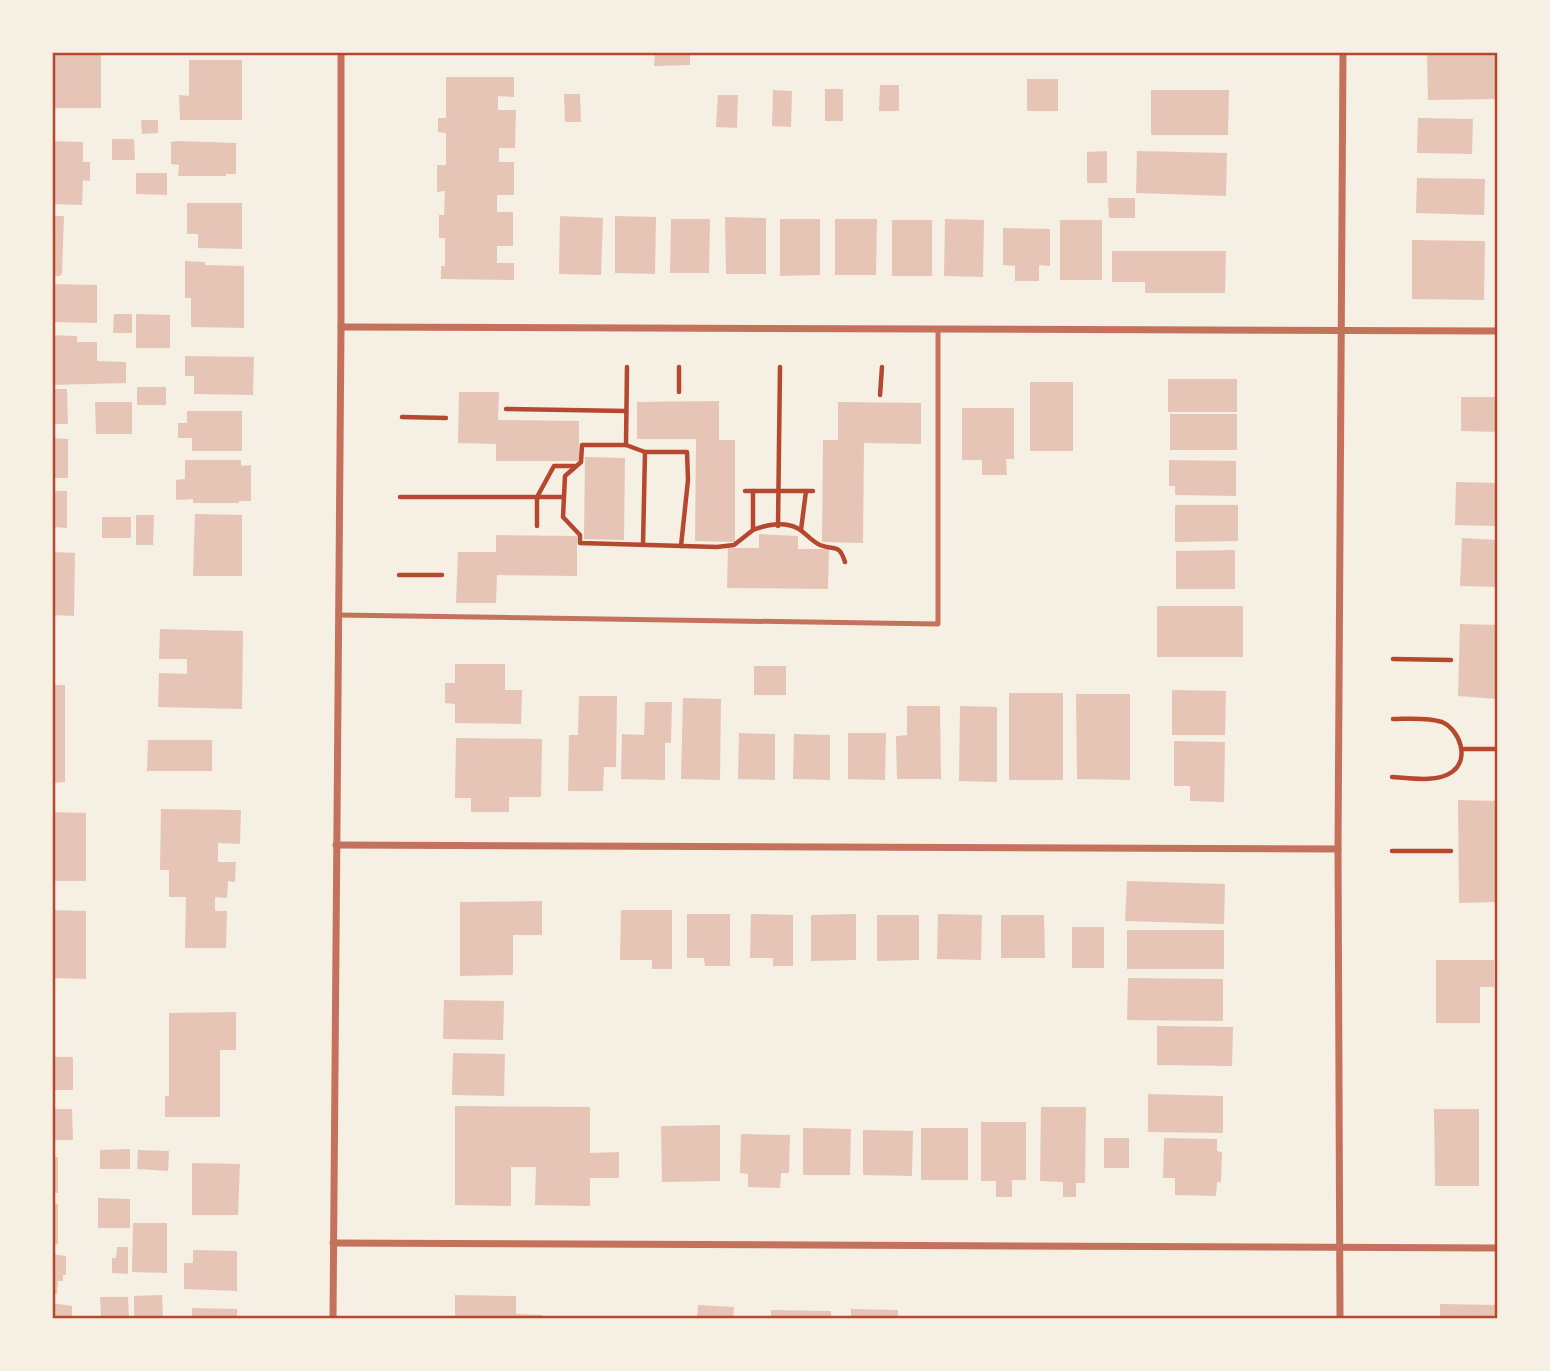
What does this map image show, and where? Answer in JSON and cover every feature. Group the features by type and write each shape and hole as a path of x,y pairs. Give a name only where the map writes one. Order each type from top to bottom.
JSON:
{"street":[{"path":"333,1318 341,52"},
{"path":"1340,1318 1338,849 1343,52"},
{"path":"341,327 1497,331"},
{"path":"336,845 1338,849"},
{"path":"333,1243 1497,1248"}],"lane":[{"path":"338,615 938,624 938,330"}],"path":[{"path":"626,367 626,445"},
{"path":"679,367 679,392"},
{"path":"778,526 780,367"},
{"path":"880,395 881,367"},
{"path":"506,410 626,411"},
{"path":"401,417 446,418"},
{"path":"681,546 688,480 687,452 645,452 626,445 582,445 581,462 565,476 563,497 563,517 580,535 580,543 681,546 734,545 753,530 765,525 788,525 801,530 820,545 837,548 842,552 845,562"},
{"path":"643,545 645,452"},
{"path":"537,526 537,497 554,466 575,466"},
{"path":"745,491 813,491"},
{"path":"753,491 753,530"},
{"path":"801,530 806,491"},
{"path":"400,496 563,497"},
{"path":"399,575 442,575"},
{"path":"1393,659 1451,660"},
{"path":"1392,719 1441,722 1455,733 1462,749 1452,772 1432,779 1392,777"},
{"path":"1462,749 1497,749"},
{"path":"1392,850 1451,851"}],"building":[{"path":"52,52 101,52 101,108 52,108"},
{"path":"655,52 690,52 690,65 654,66"},
{"path":"1427,54 1498,54 1498,99 1428,100"},
{"path":"189,60 242,60 242,120 180,120 179,95 189,96"},
{"path":"446,77 514,77 514,97 498,96 498,110 516,110 515,148 499,148 499,162 514,162 514,195 497,195 497,212 513,212 513,246 497,246 497,263 514,263 514,280 441,279 441,266 445,266 445,238 439,238 439,215 444,215 445,191 437,192 437,165 446,165 446,133 438,132 438,118 446,118"},
{"path":"1027,79 1058,79 1058,111 1027,111"},
{"path":"880,85 899,85 899,111 879,111"},
{"path":"825,89 843,89 843,121 825,121"},
{"path":"773,90 792,91 791,127 772,126"},
{"path":"1151,90 1229,90 1228,135 1151,135"},
{"path":"564,94 580,94 581,122 565,122"},
{"path":"718,95 738,95 737,128 716,127"},
{"path":"1418,118 1473,119 1472,154 1417,153"},
{"path":"141,120 158,120 158,133 142,134"},
{"path":"112,139 134,139 135,160 112,160"},
{"path":"52,141 83,142 83,162 90,162 90,181 83,180 82,205 52,204"},
{"path":"171,142 236,143 236,174 178,176 179,165 171,164"},
{"path":"1107,151 1107,183 1087,183 1087,152"},
{"path":"1137,151 1227,153 1226,196 1136,193"},
{"path":"136,173 167,173 167,195 136,194"},
{"path":"1417,178 1485,179 1484,215 1416,213"},
{"path":"1108,198 1135,198 1135,218 1109,218"},
{"path":"187,203 242,203 242,249 198,248 198,234 187,234"},
{"path":"52,216 64,216 60,276 52,276"},
{"path":"560,216 603,218 601,275 559,274"},
{"path":"615,216 656,217 655,274 615,273"},
{"path":"725,217 766,218 766,274 726,274"},
{"path":"671,219 710,219 709,273 670,273"},
{"path":"780,219 820,219 820,275 780,276"},
{"path":"835,219 877,219 876,275 835,275"},
{"path":"945,219 984,220 983,277 944,276"},
{"path":"892,220 932,220 932,276 892,276"},
{"path":"1060,220 1102,220 1102,280 1060,280"},
{"path":"1003,228 1050,229 1050,266 1039,265 1039,281 1015,281 1015,266 1003,265"},
{"path":"1412,240 1485,241 1484,300 1412,299"},
{"path":"1112,251 1226,251 1225,293 1145,293 1145,282 1112,282"},
{"path":"185,261 205,262 205,265 244,266 244,328 191,327 191,298 185,298"},
{"path":"52,284 97,285 97,323 52,322"},
{"path":"114,314 132,314 132,333 113,333"},
{"path":"136,314 170,315 170,348 136,348"},
{"path":"52,335 77,336 77,342 97,342 97,361 126,362 126,383 52,385"},
{"path":"185,356 254,357 253,395 194,394 194,376 185,376"},
{"path":"1168,379 1237,379 1237,412 1168,412"},
{"path":"1030,382 1073,382 1073,451 1030,451"},
{"path":"137,387 166,387 166,405 137,405"},
{"path":"52,389 67,389 68,424 52,424"},
{"path":"459,392 499,392 498,420 579,421 579,461 496,461 496,444 458,443"},
{"path":"1461,397 1498,397 1498,432 1461,431"},
{"path":"719,401 719,440 735,440 735,542 695,541 696,439 637,439 637,402"},
{"path":"95,402 132,402 132,434 96,434"},
{"path":"838,402 921,403 921,444 864,443 863,543 822,542 823,440 838,440"},
{"path":"962,408 1014,408 1014,459 1006,459 1007,475 982,475 982,460 962,460"},
{"path":"187,411 242,411 242,451 192,451 192,438 178,438 178,423 187,423"},
{"path":"1170,414 1237,414 1237,450 1170,450"},
{"path":"52,438 68,439 68,478 52,478"},
{"path":"585,457 625,458 624,540 584,539"},
{"path":"185,460 241,460 241,466 251,465 251,501 193,503 193,499 176,500 176,480 185,479"},
{"path":"1169,460 1236,461 1236,496 1175,495 1175,486 1169,486"},
{"path":"1456,482 1498,483 1498,526 1455,525"},
{"path":"52,491 67,491 67,528 52,527"},
{"path":"1175,505 1238,505 1238,541 1175,542"},
{"path":"195,514 242,515 242,576 193,576"},
{"path":"136,515 154,515 153,545 136,545"},
{"path":"102,517 131,517 131,538 102,538"},
{"path":"759,534 798,536 798,549 829,549 828,589 727,588 728,548 759,548"},
{"path":"496,535 577,536 577,576 497,575 496,603 456,603 458,552 496,552"},
{"path":"1462,538 1498,540 1498,587 1460,586"},
{"path":"1235,550 1235,589 1176,589 1176,551"},
{"path":"52,552 75,553 74,616 52,615"},
{"path":"1157,606 1243,606 1243,657 1157,657"},
{"path":"1460,624 1498,625 1498,699 1458,696"},
{"path":"160,629 243,631 242,709 158,707 159,673 187,674 187,659 159,659"},
{"path":"455,664 505,664 505,690 522,690 521,724 455,723 455,704 445,703 445,683 455,683"},
{"path":"754,666 786,666 786,695 754,695"},
{"path":"52,685 65,685 65,782 52,783"},
{"path":"1172,690 1226,691 1225,735 1172,735"},
{"path":"1009,693 1063,693 1063,780 1009,780"},
{"path":"1076,694 1130,694 1130,780 1077,779"},
{"path":"579,696 617,696 616,767 604,767 603,791 568,791 569,735 578,735"},
{"path":"683,698 721,699 720,780 681,779"},
{"path":"645,702 672,702 671,743 665,743 665,780 621,779 622,734 644,735"},
{"path":"907,706 940,706 941,779 897,779 896,736 907,735"},
{"path":"960,706 997,707 997,782 959,781"},
{"path":"739,733 775,734 775,780 738,779"},
{"path":"848,733 886,733 885,780 848,779"},
{"path":"794,734 830,735 830,780 793,779"},
{"path":"456,738 542,739 541,797 509,797 509,812 471,812 471,798 455,798"},
{"path":"148,740 212,740 212,771 147,771"},
{"path":"1174,741 1225,742 1224,802 1190,801 1190,786 1174,786"},
{"path":"1458,800 1498,801 1498,902 1459,903"},
{"path":"161,809 241,810 240,844 218,843 218,862 236,862 235,882 228,881 227,898 215,897 215,911 227,911 226,948 185,948 186,897 169,897 169,870 160,870"},
{"path":"52,812 86,813 86,881 52,881"},
{"path":"1127,881 1225,884 1224,924 1125,921"},
{"path":"542,901 542,935 513,935 513,975 460,976 460,902"},
{"path":"52,910 86,911 86,979 52,978"},
{"path":"621,910 672,910 672,969 652,969 652,960 620,960"},
{"path":"687,914 730,914 730,966 705,966 704,958 687,958"},
{"path":"751,914 793,915 793,966 773,966 773,958 750,958"},
{"path":"856,914 856,960 811,961 811,915"},
{"path":"938,914 982,915 981,960 937,959"},
{"path":"877,915 919,915 919,960 877,961"},
{"path":"1001,915 1044,915 1045,958 1001,958"},
{"path":"1072,927 1104,927 1104,968 1072,968"},
{"path":"1127,930 1224,930 1224,969 1127,969"},
{"path":"1436,960 1494,960 1494,987 1480,987 1480,1023 1436,1023"},
{"path":"1128,978 1223,979 1223,1021 1127,1020"},
{"path":"444,1000 504,1001 503,1040 443,1039"},
{"path":"236,1012 236,1050 220,1050 220,1117 165,1117 165,1096 169,1096 169,1013"},
{"path":"1157,1026 1233,1027 1232,1066 1157,1065"},
{"path":"453,1053 505,1054 504,1096 452,1095"},
{"path":"52,1057 73,1057 73,1090 52,1090"},
{"path":"1148,1094 1223,1096 1223,1133 1148,1132"},
{"path":"455,1106 590,1107 590,1153 619,1152 619,1178 590,1178 590,1206 535,1205 536,1167 511,1167 511,1206 455,1205"},
{"path":"1041,1107 1086,1107 1085,1183 1076,1183 1076,1197 1063,1197 1063,1182 1040,1181"},
{"path":"52,1109 72,1109 73,1140 52,1140"},
{"path":"1434,1109 1479,1109 1479,1186 1435,1186"},
{"path":"981,1122 1026,1122 1026,1180 1012,1180 1012,1197 996,1197 996,1181 981,1181"},
{"path":"720,1125 720,1181 662,1182 661,1126"},
{"path":"803,1128 851,1129 850,1175 803,1175"},
{"path":"921,1128 968,1128 968,1180 921,1180"},
{"path":"863,1130 913,1131 912,1176 863,1175"},
{"path":"741,1134 790,1135 789,1173 781,1173 780,1188 748,1187 748,1174 740,1173"},
{"path":"1104,1138 1129,1138 1129,1168 1104,1168"},
{"path":"1164,1138 1217,1139 1217,1151 1222,1152 1221,1182 1217,1182 1216,1196 1175,1195 1175,1178 1163,1178"},
{"path":"130,1149 130,1169 100,1169 100,1150"},
{"path":"138,1150 169,1151 168,1171 137,1169"},
{"path":"52,1157 58,1157 58,1193 52,1193"},
{"path":"192,1163 240,1164 238,1215 192,1215"},
{"path":"98,1198 130,1199 130,1228 98,1228"},
{"path":"52,1204 58,1204 58,1244 52,1244"},
{"path":"133,1223 167,1223 167,1273 132,1272"},
{"path":"117,1247 128,1247 128,1274 112,1273 112,1258 116,1258"},
{"path":"193,1250 237,1251 237,1291 184,1289 184,1263 193,1263"},
{"path":"52,1254 66,1256 66,1275 63,1275 63,1281 58,1281 57,1294 52,1294"},
{"path":"162,1295 163,1318 134,1318 134,1296"},
{"path":"455,1295 516,1296 516,1314 542,1315 542,1318 455,1318"},
{"path":"100,1297 128,1297 129,1318 101,1318"},
{"path":"52,1303 72,1306 72,1318 52,1318"},
{"path":"1440,1304 1498,1305 1498,1318 1440,1318"},
{"path":"698,1305 734,1307 733,1318 697,1318"},
{"path":"192,1308 237,1309 237,1318 192,1318"},
{"path":"851,1309 898,1310 898,1318 851,1318"},
{"path":"771,1310 831,1311 831,1318 771,1318"}]}
